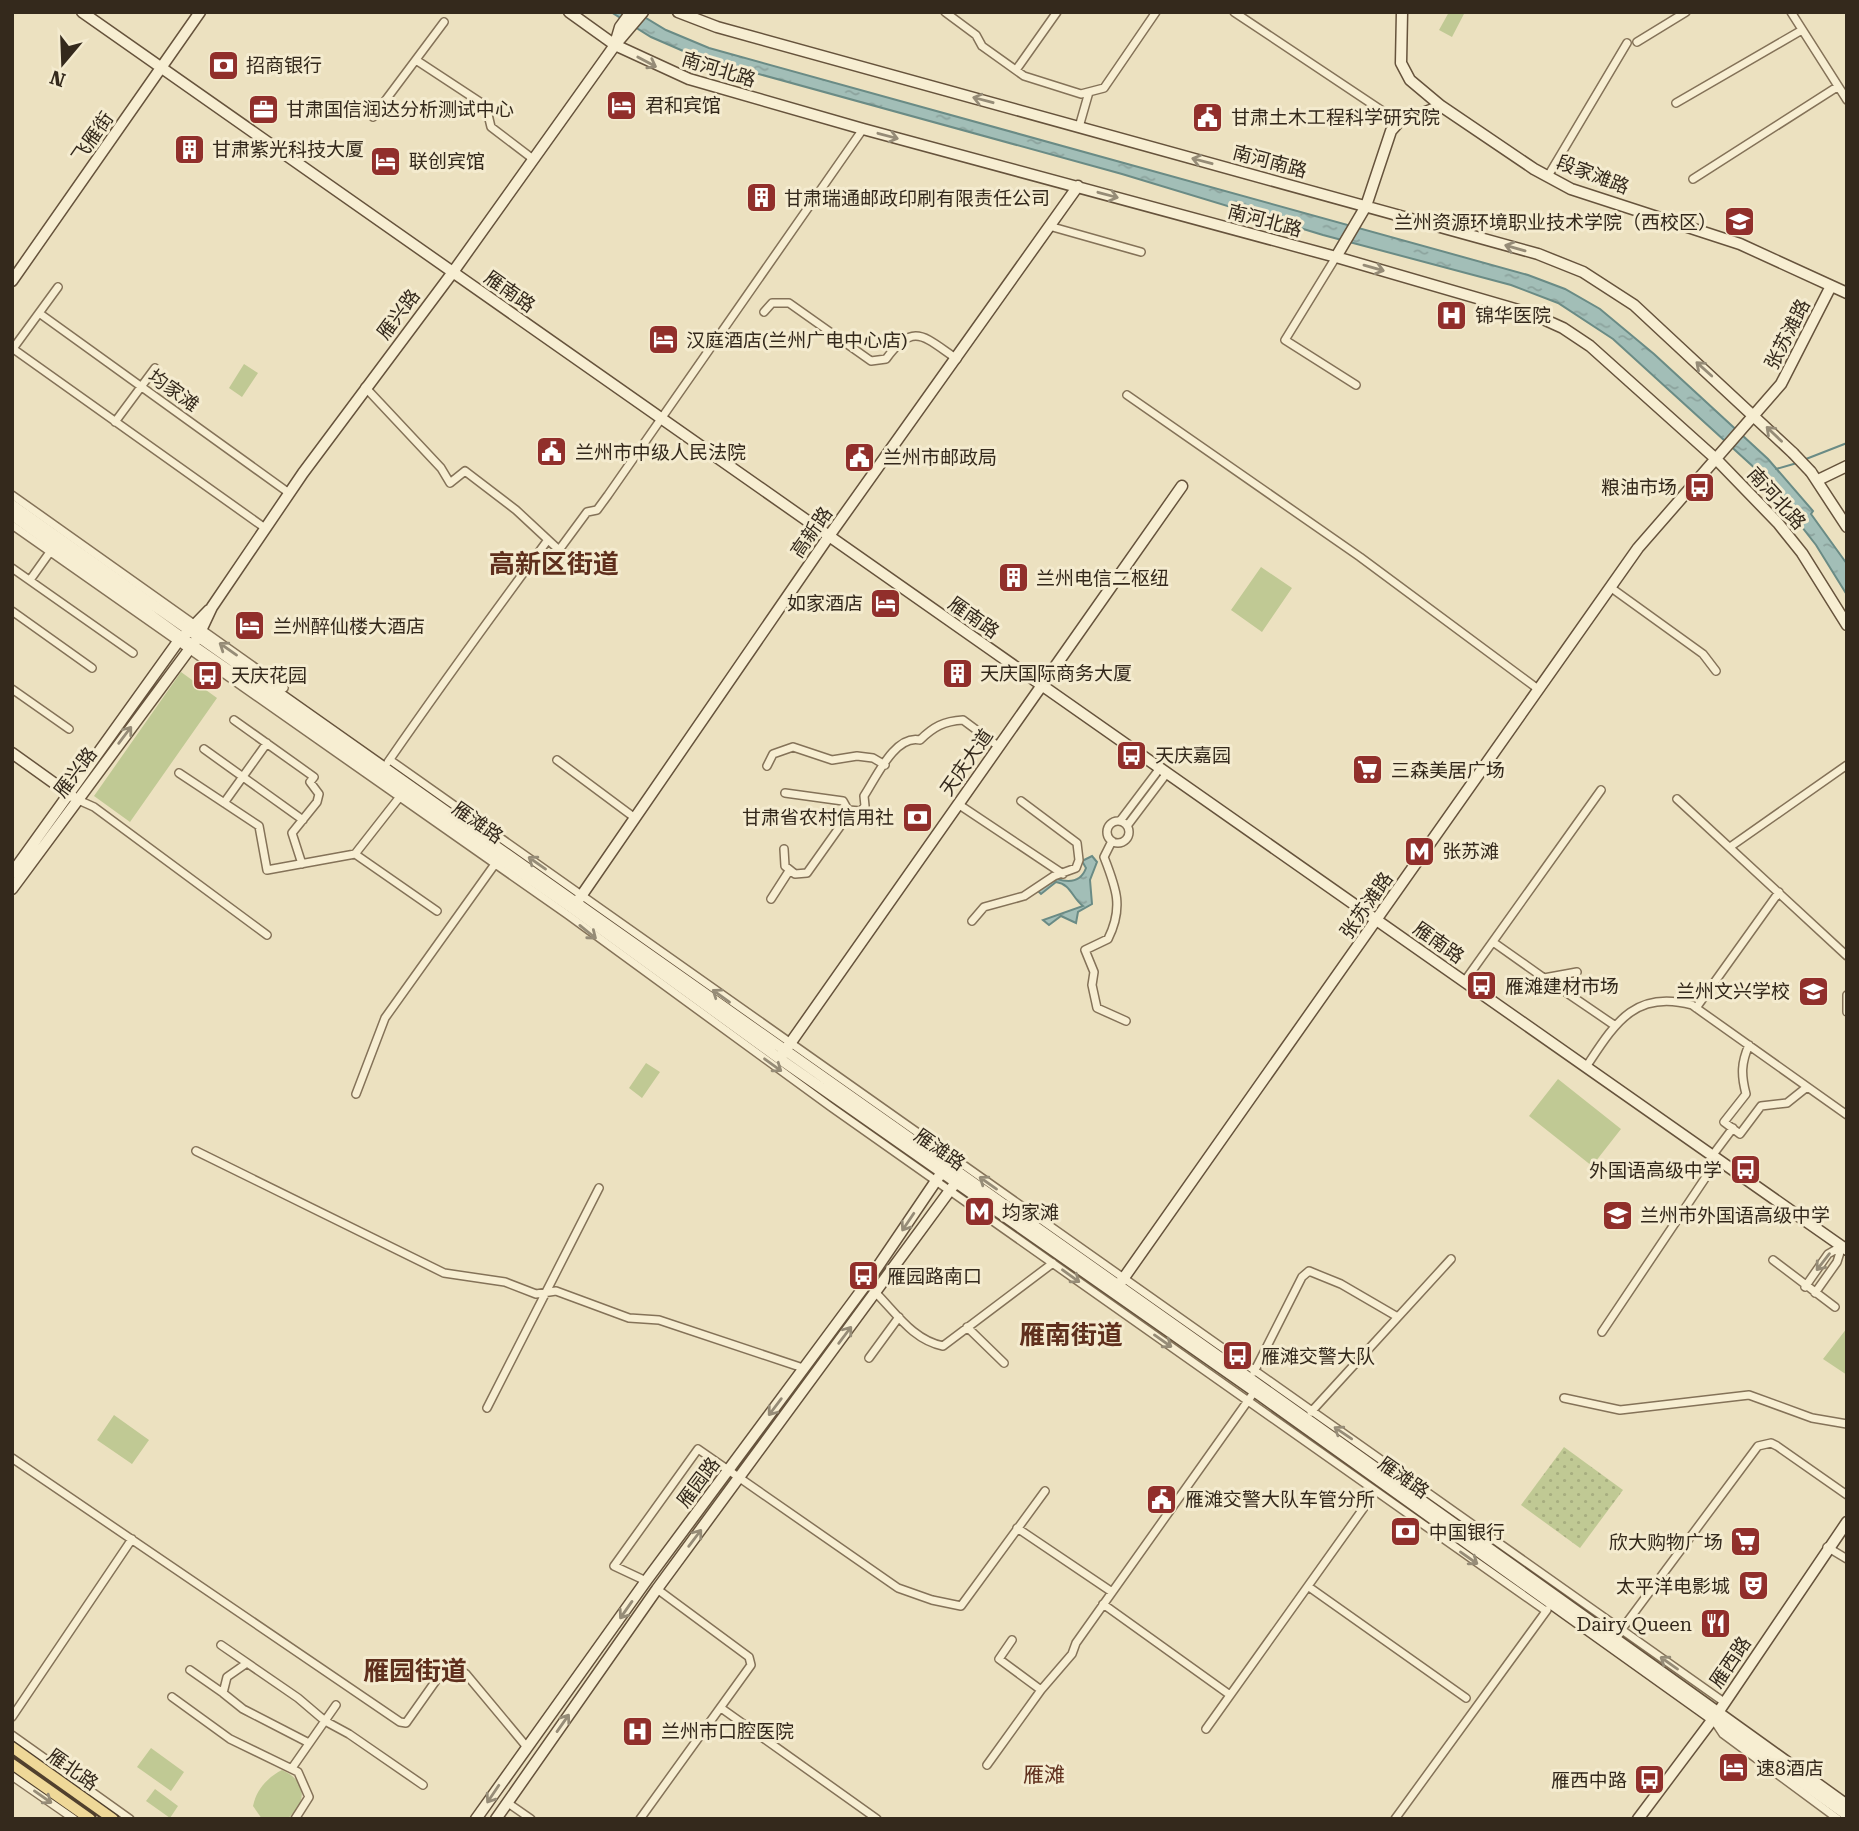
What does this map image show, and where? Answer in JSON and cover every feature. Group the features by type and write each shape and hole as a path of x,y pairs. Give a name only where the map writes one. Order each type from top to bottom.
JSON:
{"main road":[{"name":"雁南路","path":"82,12 1464,982 1845,1245"},
{"name":"飞雁街","path":"12,281 200,12"},
{"name":"南河北路","path":"569,12 615,45 689,79 863,130 1339,253 1532,314 1563,328 1591,346 1716,459 1802,553 1847,625"},
{"path":"625,29 631,12"},
{"path":"625,29 643,12"},
{"name":"南河南路","path":"678,12 717,27 1538,254 1605,284 1634,305 1754,415 1814,476"},
{"name":"段家滩路","path":"1402,13 1401,63 1410,80 1441,106 1548,176 1571,189 1740,244 1847,293"},
{"name":"雁兴路","path":"12,873 190,638 289,493 365,387 453,272 625,29"},
{"path":"1339,253 1367,206 1391,131 1399,122 1441,106"},
{"name":"高新路","path":"577,902 829,536 1077,187"},
{"name":"张苏滩路","path":"1116,1290 1638,548 1754,415 1796,360 1831,286"},
{"path":"1847,466 1814,476 1847,527"},
{"name":"天庆大道","path":"784,1052 1182,486"},
{"name":"雁滩路","path":"12,505 504,866 577,902"},
{"name":"雁滩路","path":"12,515 190,638 387,764 404,792 577,902 784,1052 941,1173 959,1179 1256,1388 1552,1604 1618,1634 1847,1805"},
{"path":"12,754 72,796"},
{"name":"雁兴路","path":"12,889 72,796"},
{"name":"雁园路","path":"476,1819 646,1581 864,1287 941,1173"},
{"name":"雁园路","path":"496,1819 657,1589 959,1179"},
{"name":"雁滩路","path":"1256,1388 1361,1475 1552,1604 1719,1711 1847,1815"},
{"name":"雁西路","path":"1639,1818 1719,1711 1827,1547 1847,1522"},
{"path":"646,1581 657,1589"},
{"name":"雁北路","path":"12,1747 84,1792 113,1819"},
{"name":"雁北路","path":"12,1764 71,1815 90,1819"}],"street":[{"path":"945,12 976,34 982,46 1016,70 1081,94 1104,88 1156,12"},
{"path":"1016,70 1057,12"},
{"path":"1234,12 1399,122"},
{"path":"1637,42 1686,12"},
{"path":"1791,12 1847,100"},
{"path":"373,117 444,22"},
{"path":"1676,103 1802,30"},
{"path":"1548,176 1627,43"},
{"path":"416,60 486,106 491,127 533,159"},
{"path":"1692,179 1837,87"},
{"path":"1079,127 1089,92"},
{"path":"365,387 441,468 450,483 465,471 516,510 559,550 587,512 597,510 863,130"},
{"path":"1049,226 1140,253"},
{"path":"1339,253 1285,340 1356,385"},
{"path":"58,287 13,349 265,528"},
{"path":"764,312 772,303 789,303 871,361 886,359 898,342 911,335 926,338 957,359"},
{"name":"均家滩","path":"39,313 289,493"},
{"path":"115,422 155,368"},
{"path":"1127,395 1382,573 1538,689"},
{"name":"雁滩路","path":"12,495 190,638"},
{"name":"雁滩路","path":"12,525 50,552 190,638 284,688"},
{"path":"387,764 489,617 511,593 547,541"},
{"path":"30,580 50,552"},
{"path":"12,568 133,653"},
{"path":"1610,587 1703,654 1716,670"},
{"path":"12,611 92,668"},
{"path":"12,689 69,729"},
{"path":"234,720 314,777 310,782 318,794 317,802 292,833 302,864"},
{"path":"784,849 783,861 789,871 801,874 812,870 851,811 863,808 864,796 903,741 920,740 939,725 962,720 998,746"},
{"path":"224,803 267,743"},
{"path":"767,766 774,754 793,747 832,760 857,756 873,758 885,765"},
{"path":"204,749 303,820"},
{"path":"557,760 635,818"},
{"name":"雁滩路","path":"387,764 1116,1290 1254,1372 1618,1634"},
{"path":"1730,846 1847,765"},
{"path":"1112,841 1120,842 1127,838 1124,823 1164,771"},
{"path":"179,773 258,826 267,870 355,854 404,792"},
{"path":"1464,982 1601,790"},
{"name":"雁滩路","path":"404,792 495,864 504,866 941,1173 959,1179 1053,1263 1116,1290 1247,1401 1361,1475 1375,1492 1552,1604"},
{"path":"785,793 843,801 851,811"},
{"path":"72,796 94,807 267,935"},
{"path":"1677,799 1847,956"},
{"path":"972,921 984,907 1024,896 1054,876 1076,868 1080,851 1077,843 1021,801"},
{"path":"958,804 1063,874"},
{"path":"1112,841 1107,830 1112,823 1124,823"},
{"path":"1112,841 1104,857 1116,886 1117,918 1108,939 1085,950 1094,971 1092,985 1097,1008 1126,1021"},
{"path":"355,854 437,911"},
{"path":"356,1094 385,1018 495,864"},
{"path":"771,899 789,871"},
{"path":"1696,1008 1779,892"},
{"path":"1493,942 1614,1025"},
{"path":"1544,978 1577,972"},
{"path":"1847,995 1847,1012"},
{"path":"1586,1067 1614,1025 1632,1009 1674,1000 1696,1008 1847,1115"},
{"path":"1749,1045 1742,1069 1746,1094 1724,1122 1740,1134 1761,1106 1787,1103 1807,1087"},
{"path":"1602,1332 1732,1128"},
{"path":"196,1151 444,1273 505,1282 536,1294 556,1291 629,1318 659,1320 803,1368"},
{"path":"487,1408 599,1188"},
{"path":"1805,1287 1828,1254 1845,1245"},
{"path":"1815,1293 1837,1262 1845,1245"},
{"path":"1311,1412 1451,1259"},
{"path":"1773,1260 1805,1287 1835,1307"},
{"path":"876,1293 904,1325 932,1344 943,1346 1053,1263"},
{"path":"1254,1372 1302,1277 1309,1271 1332,1280 1396,1316"},
{"path":"869,1358 899,1318"},
{"path":"967,1327 1004,1363"},
{"path":"987,1765 1041,1690 1072,1654 1103,1604 1256,1388"},
{"path":"1564,1398 1620,1410 1749,1395 1822,1420 1847,1423"},
{"path":"1618,1634 1758,1446 1771,1443 1777,1446 1847,1496"},
{"path":"646,1581 614,1566 698,1449 898,1588 961,1606 1045,1491"},
{"path":"12,1458 400,1722 406,1723 442,1672 457,1668 466,1674 526,1746"},
{"path":"1206,1729 1375,1492"},
{"path":"1017,1528 1112,1592"},
{"path":"12,1717 132,1539"},
{"path":"1827,1547 1847,1559"},
{"path":"1308,1587 1466,1698"},
{"path":"640,1819 751,1665 749,1657 657,1589"},
{"path":"1103,1604 1230,1695"},
{"path":"1395,1819 1552,1604"},
{"path":"1012,1640 999,1659 1041,1690"},
{"path":"221,1644 298,1698 324,1721 349,1734 423,1785"},
{"path":"223,1693 232,1670 247,1663"},
{"path":"190,1670 243,1709 309,1743"},
{"path":"172,1697 230,1739 259,1756 292,1768 302,1778 309,1797 295,1819"},
{"path":"292,1768 336,1705"},
{"path":"721,1708 877,1819"},
{"path":"1719,1711 1723,1734 1838,1819"},
{"path":"12,1735 84,1792 130,1819"},
{"path":"12,1776 71,1815 84,1792"},
{"path":"508,1802 531,1819"}],"green space":[{"path":"1449,12 1465,12 1452,37 1439,30"},
{"path":"244,364 258,373 242,397 229,388"},
{"path":"1261,567 1292,588 1262,632 1231,610"},
{"path":"181,672 217,698 130,822 94,796"},
{"path":"646,1063 660,1072 642,1098 629,1088"},
{"path":"1558,1079 1621,1129 1592,1166 1529,1116"},
{"path":"1847,1328 1847,1375 1823,1359"},
{"path":"114,1415 149,1440 132,1464 97,1440"},
{"path":"1564,1447 1623,1490 1580,1548 1521,1505"},
{"path":"151,1748 184,1772 171,1791 137,1767"},
{"path":"282,1770 300,1786 302,1792 299,1806 287,1819 262,1819 253,1806 257,1795 272,1776"},
{"path":"155,1789 178,1806 170,1818 146,1801"}],"water":[{"path":"611,12 636,12 666,30 709,48 1528,275 1565,289 1600,309 1654,354 1768,459 1813,511 1811,514 1847,564 1847,595 1816,545 1759,472 1613,339 1558,303 1511,285 1323,235 1122,174 697,57 651,37"},
{"path":"1092,856 1097,862 1090,880 1092,904 1078,912 1076,923 1061,916 1049,925 1043,920 1083,906 1061,883 1056,882 1041,894 1037,890 1057,879 1078,879 1086,868 1082,861"}],"waterway":[{"path":"1806,459 1847,443"},
{"path":"1776,469 1797,463"}],"place":[{"name":"招商银行","path":"223,65"},
{"name":"君和宾馆","path":"622,105"},
{"name":"甘肃国信润达分析测试中心","path":"263,109"},
{"name":"甘肃土木工程科学研究院","path":"1208,117"},
{"name":"甘肃紫光科技大厦","path":"189,149"},
{"name":"联创宾馆","path":"386,161"},
{"name":"甘肃瑞通邮政印刷有限责任公司","path":"761,198"},
{"name":"兰州资源环境职业技术学院（西校区）","path":"1740,222"},
{"name":"锦华医院","path":"1452,315"},
{"name":"汉庭酒店(兰州广电中心店)","path":"663,340"},
{"name":"兰州市中级人民法院","path":"552,452"},
{"name":"兰州市邮政局","path":"860,457"},
{"name":"粮油市场","path":"1700,487"},
{"name":"兰州电信二枢纽","path":"1013,578"},
{"name":"如家酒店","path":"886,603"},
{"name":"兰州醉仙楼大酒店","path":"250,626"},
{"name":"天庆国际商务大厦","path":"957,673"},
{"name":"天庆花园","path":"208,675"},
{"name":"天庆嘉园","path":"1132,755"},
{"name":"三森美居广场","path":"1368,770"},
{"name":"甘肃省农村信用社","path":"917,817"},
{"name":"张苏滩","path":"1419,851"},
{"name":"雁滩建材市场","path":"1482,986"},
{"name":"兰州文兴学校","path":"1813,991"},
{"name":"外国语高级中学","path":"1745,1170"},
{"name":"均家滩","path":"979,1212"},
{"name":"兰州市外国语高级中学","path":"1617,1215"},
{"name":"雁园路南口","path":"864,1276"},
{"name":"雁滩交警大队","path":"1238,1356"},
{"name":"雁滩交警大队车管分所","path":"1162,1499"},
{"name":"中国银行","path":"1406,1532"},
{"name":"欣大购物广场","path":"1746,1542"},
{"name":"太平洋电影城","path":"1753,1586"},
{"name":"Dairy Queen","path":"1715,1624"},
{"name":"兰州市口腔医院","path":"638,1731"},
{"name":"速8酒店","path":"1733,1768"},
{"name":"雁西中路","path":"1650,1780"}],"district":[{"name":"高新区街道","path":"554,564"},
{"name":"雁南街道","path":"1071,1335"},
{"name":"雁园街道","path":"415,1671"},
{"name":"雁滩","path":"1044,1775"}]}
